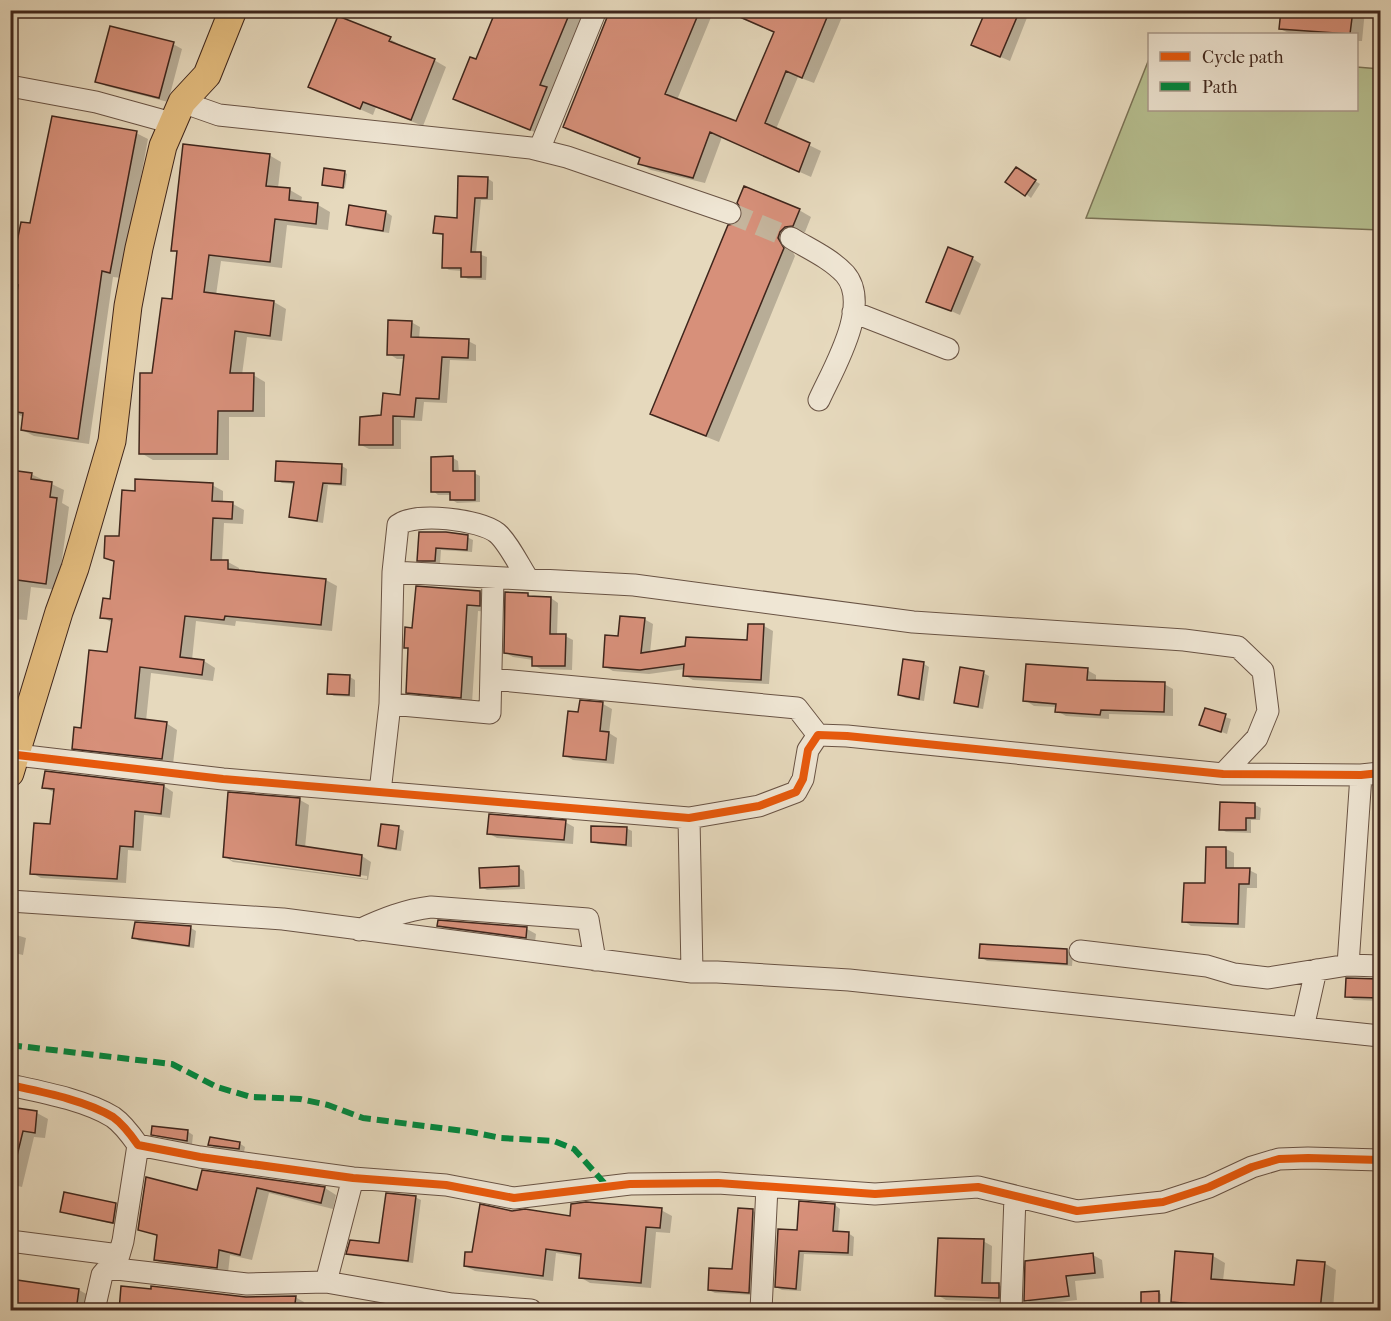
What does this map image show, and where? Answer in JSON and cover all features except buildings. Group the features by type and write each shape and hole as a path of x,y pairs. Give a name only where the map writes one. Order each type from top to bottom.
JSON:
{"main road":[{"path":"14,764 112,441 128,306 138,248 163,146 177,113 207,75 234,10"}],"street":[{"path":"538,150 596,10"},
{"path":"10,86 96,102 177,113 219,115 538,150 567,157 730,213"},
{"path":"791,238 827,259 846,276 855,301 846,342 819,400"},
{"path":"853,312 948,349"},
{"path":"380,792 390,704 393,572 398,525 411,519 429,518 471,522 488,528 498,534 528,579"},
{"path":"393,572 634,585 913,622 1184,640 1238,647 1263,671 1268,711 1257,738 1223,774"},
{"path":"390,704 490,713 494,578"},
{"path":"491,679 797,708 818,735"},
{"path":"14,764 689,818 759,806 796,792 803,779 808,750 818,735"},
{"path":"818,735 1223,774 1371,774 1348,965"},
{"path":"689,818 692,972"},
{"path":"10,901 283,919 692,972 849,980 1380,1036"},
{"path":"359,930 388,916 411,909 431,907 588,919 594,960"},
{"path":"1080,951 1207,966 1234,974 1268,978 1348,965 1380,966"},
{"path":"1303,1028 1316,970"},
{"path":"10,1085 84,1104 114,1118 138,1145 200,1157 353,1178 446,1185 514,1198 630,1184 718,1183 875,1194 978,1187 1077,1211 1163,1202 1209,1187 1251,1167 1279,1159 1380,1160"},
{"path":"94,1311 102,1275 113,1262 123,1241 138,1145"},
{"path":"326,1282 353,1178"},
{"path":"761,1311 767,1186"},
{"path":"1011,1311 1015,1196"},
{"path":"10,1241 113,1262 247,1284 326,1282 452,1304 531,1311"}],"green space":[{"path":"1148,62 1148,111 1358,111 1358,67 1380,69 1380,230 1086,218"}],"tunnel":[{"path":"730,213 791,238"}],"marked path":[{"path":"10,1045 172,1064 217,1087 251,1097 300,1099 328,1105 363,1118 501,1138 554,1141 574,1149 607,1186"}],"cycle path":[{"path":"17,755 223,779 689,818 759,806 796,792 803,779 808,750 818,735 1223,774 1361,775 1380,773"},
{"path":"10,1085 63,1097 102,1111 120,1123 138,1145 200,1157 353,1178 446,1185 514,1198 630,1184 718,1183 875,1194 978,1187 1077,1211 1163,1202 1209,1187 1252,1167 1279,1159 1380,1160"}]}
